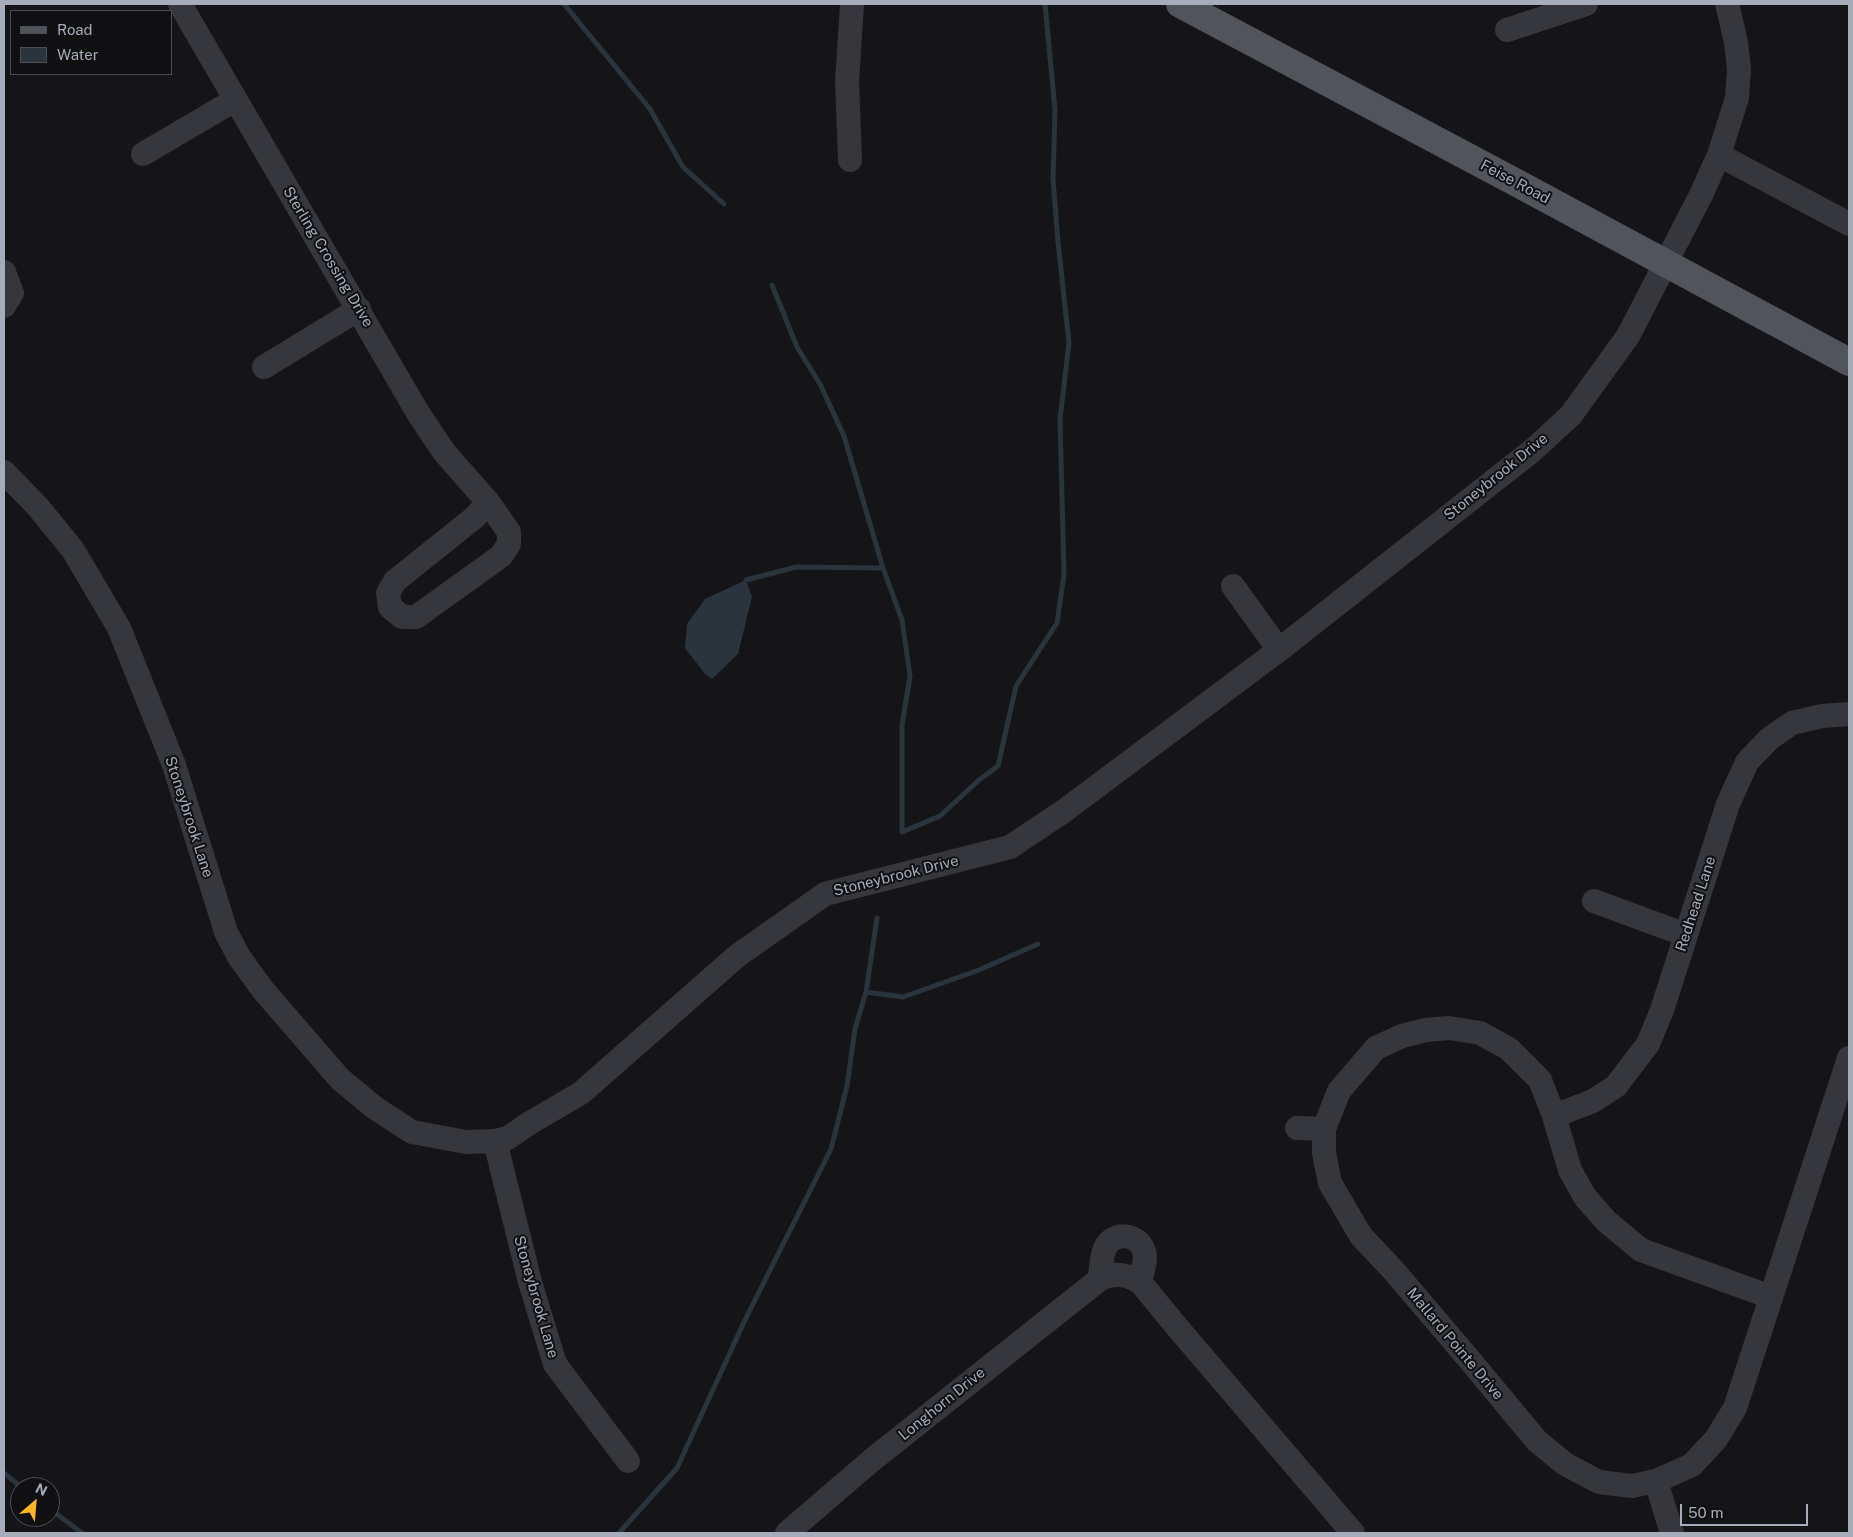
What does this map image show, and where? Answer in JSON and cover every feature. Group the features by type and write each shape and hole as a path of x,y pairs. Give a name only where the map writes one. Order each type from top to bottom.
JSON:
{"main road":[{"name":"Feise Road","path":"1180,4 1849,362"}],"street":[{"name":"Sterling Crossing Drive","path":"180,4 428,429 444,452 488,502 509,532 509,544 502,556 416,618 402,617 390,607 388,593 395,581 475,517 488,502"},
{"path":"850,160 847,81 852,4"},
{"path":"1507,30 1586,4"},
{"name":"Stoneybrook Drive","path":"412,1132 466,1142 495,1141 508,1138 580,1092 737,956 825,894 1010,847 1064,811 1279,650 1533,450 1572,415 1628,336 1701,195 1718,155 1737,98 1740,69 1727,4"},
{"path":"143,154 235,100"},
{"path":"1718,155 1849,224"},
{"path":"4,272 12,293 4,306"},
{"path":"264,367 359,309"},
{"name":"Stoneybrook Lane","path":"4,472 38,507 72,550 119,628 174,765 226,932 239,958 263,990 340,1079 375,1108 412,1132"},
{"path":"1233,586 1279,650"},
{"name":"Redhead Lane","path":"1554,1116 1593,1101 1616,1086 1648,1044 1662,1010 1728,804 1747,762 1769,739 1792,722 1822,716 1849,714"},
{"path":"1594,901 1686,935"},
{"name":"Mallard Pointe Drive","path":"1771,1297 1641,1250 1606,1221 1585,1197 1570,1170 1554,1116 1540,1080 1509,1049 1480,1033 1449,1028 1426,1030 1402,1036 1376,1048 1339,1091 1324,1129 1324,1153 1330,1183 1361,1236 1437,1322 1537,1441 1565,1464 1599,1482 1632,1486 1656,1481 1692,1465 1716,1439 1735,1408 1849,1058"},
{"path":"1297,1128 1324,1129"},
{"name":"Stoneybrook Lane","path":"495,1141 530,1282 555,1364 628,1461"},
{"path":"1100,1279 1103,1255 1108,1243 1121,1236 1135,1239 1144,1250 1145,1257 1140,1282 1353,1533"},
{"name":"Longhorn Drive","path":"787,1533 872,1460 1100,1279 1113,1274 1122,1274 1132,1276 1140,1282"},
{"path":"1656,1481 1672,1533"}],"water":[{"path":"746,580 752,597 738,654 712,679 705,674 685,648 687,624 705,599"}],"waterway":[{"path":"564,4 650,109 683,167 724,204"},
{"path":"772,285 797,347 820,384 844,436 883,568 902,620 910,676 902,725 902,832 940,816 979,780 998,766 1016,686 1057,623 1064,575 1060,419 1069,343 1053,179 1055,110 1045,4"},
{"path":"746,580 796,567 883,568"},
{"path":"619,1533 677,1468 745,1320 831,1149 847,1086 855,1029 866,992 877,918"},
{"path":"866,992 903,997 979,970 1038,944"},
{"path":"4,1473 10,1478"},
{"path":"60,1516 82,1533"}]}
